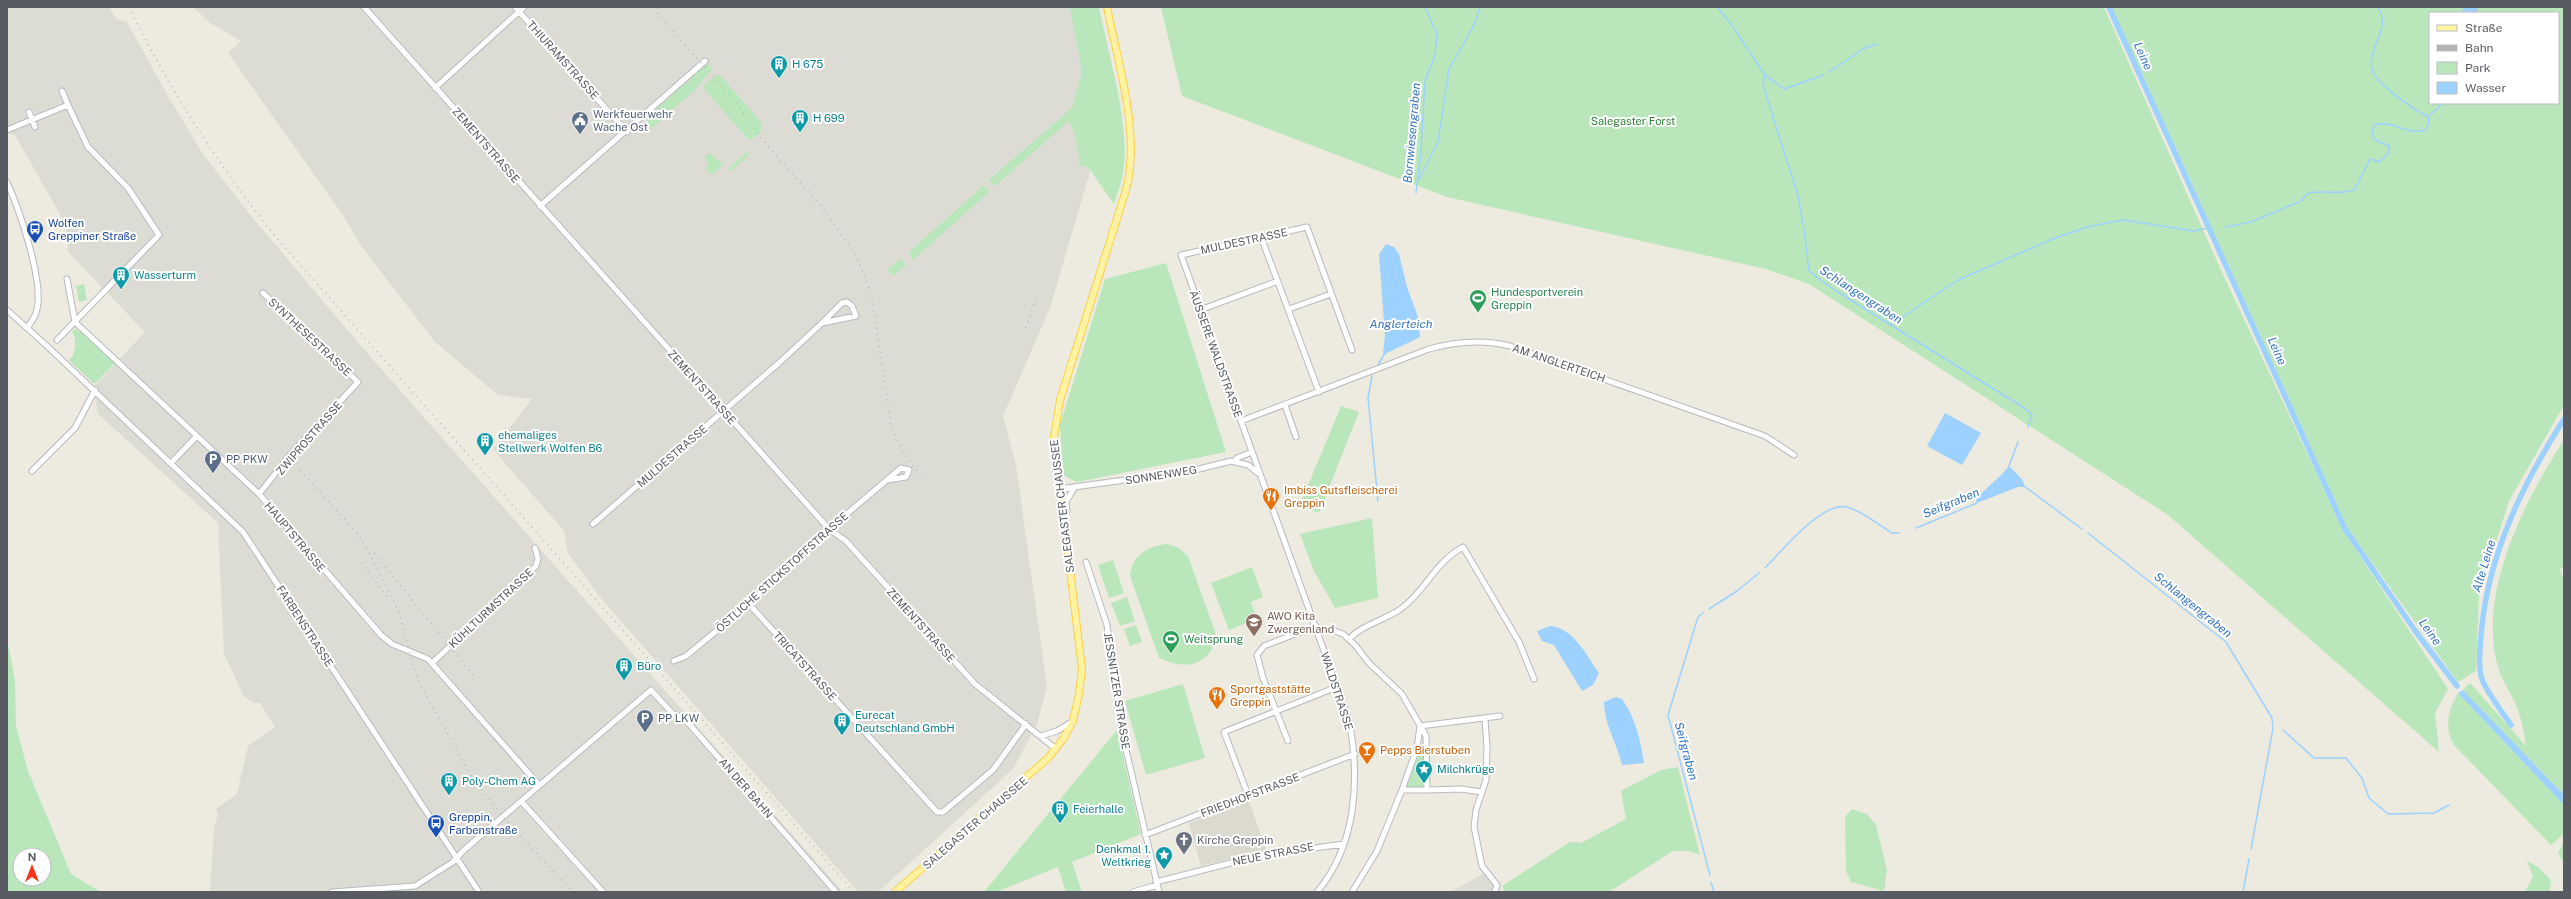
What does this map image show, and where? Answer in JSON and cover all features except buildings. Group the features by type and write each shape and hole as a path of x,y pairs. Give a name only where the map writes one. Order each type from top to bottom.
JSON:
{"main road":[{"name":"SALEGASTER CHAUSSEE","path":"896,892 1036,770 1056,749 1073,721 1080,689 1081,662 1054,448 1055,421 1129,177 1132,146 1128,115 1107,7"}],"street":[{"name":"ZEMENTSTRASSE","path":"364,7 829,529 846,541 975,684 1056,749"},
{"name":"THIURAMSTRASSE","path":"515,7 627,132"},
{"path":"435,88 524,7"},
{"path":"540,206 627,132 704,61"},
{"path":"57,340 159,235 128,188 88,147 62,90"},
{"path":"7,130 68,105"},
{"path":"29,112 35,128"},
{"path":"7,182 29,245 38,294 37,310 27,328"},
{"name":"MULDESTRASSE","path":"1180,255 1307,227 1331,294"},
{"path":"1261,237 1319,392"},
{"name":"ÄUSSERE WALDSTRASSE","path":"1180,255 1241,421 1258,474 1317,629"},
{"path":"67,279 75,322"},
{"path":"1200,310 1278,281"},
{"name":"SYNTHESESTRASSE","path":"263,293 358,382"},
{"path":"1289,309 1331,294 1352,350"},
{"name":"MULDESTRASSE","path":"593,524 723,411 822,323 842,303 847,302 855,311 856,316 822,323"},
{"name":"FARBENSTRASSE","path":"7,310 95,390 246,535 479,892"},
{"name":"HAUPTSTRASSE","path":"75,322 260,494 380,635 432,663 539,785"},
{"name":"AM ANGLERTEICH","path":"1241,421 1441,346 1472,341 1490,342 1522,350 1765,436 1794,455"},
{"name":"ZWIPROSTRASSE","path":"260,494 296,449 358,382"},
{"path":"32,471 75,428 95,390"},
{"path":"1285,405 1296,437"},
{"path":"171,463 197,436"},
{"path":"1235,461 1237,458 1252,452"},
{"path":"1235,461 1248,465 1258,474"},
{"name":"SONNENWEG","path":"1059,489 1191,471 1235,461"},
{"name":"ÖSTLICHE STICKSTOFFSTRASSE","path":"674,661 686,656 749,604 829,529 887,480"},
{"path":"1063,516 1067,511 1066,502 1074,488"},
{"path":"1349,638 1360,630 1401,608 1443,560 1464,547 1519,642 1534,679"},
{"name":"KÜHLTURMSTRASSE","path":"432,663 536,566 538,558 534,548"},
{"name":"JESSNITZER STRASSE","path":"1086,562 1107,625 1121,728 1159,892"},
{"name":"TRICATSTRASSE","path":"749,604 929,806 937,812 943,812 993,770 1026,724"},
{"path":"1288,741 1258,661 1259,651 1264,646 1317,629 1332,630 1349,638 1369,663 1402,694 1426,736 1428,790"},
{"name":"WALDSTRASSE","path":"1317,629 1349,720 1355,754 1353,809 1344,844 1335,865 1317,892"},
{"path":"1248,795 1224,732 1337,686"},
{"name":"AN DER BAHN","path":"539,785 651,690 673,714 684,718 836,892"},
{"path":"1420,726 1500,716"},
{"path":"1485,719 1488,748 1486,780 1474,827 1482,866 1486,873 1496,883 1495,892"},
{"path":"1041,736 1058,731 1073,721"},
{"path":"1352,892 1380,846 1417,748 1420,726"},
{"name":"FRIEDHOFSTRASSE","path":"1145,836 1355,754"},
{"path":"332,892 411,887 458,858 464,850 539,785"},
{"path":"1402,790 1461,789 1482,792"},
{"path":"521,801 603,892"},
{"name":"NEUE STRASSE","path":"1132,892 1157,883 1262,855 1344,844"}],"shaded area":[{"path":"7,7 109,7 116,19 127,22 169,98 203,154 251,216 361,346 843,892 210,892 214,827 218,814 216,809 237,794 248,746 275,727 260,703 253,703 244,696 224,654 218,523 98,414 93,387 145,332 68,252 66,225 15,135 7,133"},
{"path":"193,7 1079,7 1101,134 1050,308 1003,416 1016,465 1047,687 1037,724 1013,769 878,892 858,892 599,596 568,553 564,531 493,449 532,399 498,395 435,342 359,243 345,218 228,53 241,41 210,23"},
{"path":"1249,801 1266,850 1201,866 1189,823"},
{"path":"1483,874 1493,884 1493,892 1450,892"}],"green space":[{"path":"1070,7 1099,7 1117,86 1125,148 1123,176 1114,204 1088,167 1080,166 1076,137 1069,121 995,186 989,180 1072,108 1082,72"},
{"name":"Salegaster Forst","path":"1161,7 2104,7 2220,268 2344,532 2448,689 2435,713 2439,752 2168,515 1809,284 1766,269 1447,197 1182,96"},
{"path":"2112,7 2564,7 2564,405 2509,501 2479,596 2476,671 2458,682 2348,529"},
{"path":"707,64 712,69 695,90 653,127 650,127 647,118"},
{"path":"716,75 721,76 761,122 761,132 752,139 748,139 705,90 704,86"},
{"path":"747,152 750,154 730,172 728,169"},
{"path":"710,153 723,165 711,175 705,168 709,164 704,157"},
{"path":"984,185 989,192 913,260 909,252"},
{"path":"901,259 906,265 893,276 887,269"},
{"path":"1166,263 1226,452 1077,482 1063,475 1060,425 1105,279"},
{"path":"84,284 87,300 79,302 76,286"},
{"path":"75,329 81,332 115,363 94,384 69,360 75,347 75,338 72,331"},
{"path":"1341,406 1359,412 1319,513 1299,507"},
{"path":"2564,440 2564,565 2560,569 2564,581 2564,795 2463,690 2470,683 2526,746 2522,722 2499,670 2493,641 2494,611 2499,581 2508,550 2520,520 2534,491"},
{"path":"1372,518 1378,598 1335,608 1314,571 1300,534"},
{"path":"1167,544 1179,548 1188,556 1217,637 1208,655 1202,660 1186,665 1169,662 1159,658 1130,576 1134,563 1142,553 1153,547"},
{"path":"1113,560 1124,593 1109,598 1098,565"},
{"path":"1252,567 1263,597 1251,602 1257,619 1229,630 1211,583"},
{"path":"1127,597 1135,621 1120,626 1111,603"},
{"path":"1136,625 1142,642 1130,646 1124,629"},
{"path":"7,639 15,680 16,726 28,771 71,874 101,892 7,892"},
{"path":"1183,684 1205,758 1146,775 1125,701"},
{"path":"2458,693 2564,805 2564,834 2551,845 2454,745 2449,732 2448,719"},
{"path":"1117,730 1141,834 1072,862 1082,892 1066,892 1058,867 996,892 984,892"},
{"path":"1423,741 1426,788 1407,787"},
{"path":"1678,767 1700,855 1688,851 1673,851 1609,892 1506,892 1502,886 1570,842 1581,843 1626,819 1621,791 1661,770"},
{"path":"1852,809 1867,814 1876,825 1887,870 1884,891 1851,882 1846,871 1845,817"},
{"path":"2564,842 2564,863 2558,853"},
{"path":"2527,861 2538,867 2551,880 2550,892 2525,892 2533,876"}],"water":[{"path":"2464,7 2478,7 2478,12 2462,12"},
{"name":"Anglerteich","path":"1386,244 1394,247 1399,254 1407,287 1418,317 1420,337 1387,353 1383,353 1385,336 1379,254"},
{"path":"1945,413 1981,433 1962,465 1927,446"},
{"path":"2009,466 2022,479 2025,487 2018,487 1977,503 1976,500 1980,495"},
{"path":"1550,626 1566,632 1579,644 1599,673 1593,685 1582,691 1554,645 1542,641 1537,631"},
{"path":"2463,690 2564,795 2564,805 2458,693"},
{"path":"1616,697 1622,699 1631,714 1639,737 1644,763 1622,765 1608,726 1604,702"}],"waterway":[{"name":"Bornwiesengraben","path":"1416,193 1421,152 1425,81 1435,55 1437,34 1425,7"},
{"path":"1418,181 1438,142 1449,69 1474,25 1480,7"},
{"name":"Schlangengraben","path":"1717,7 1731,24 1765,75 1763,85 1798,196 1809,271 1836,291 2026,409 2032,415 2028,427"},
{"name":"Leine","path":"2109,7 2345,529 2416,632 2457,686"},
{"path":"2378,7 2382,15 2382,23 2371,61 2374,75 2396,96 2428,117"},
{"path":"1829,72 1863,49 1877,44"},
{"path":"1765,75 1784,89 1824,75"},
{"path":"2226,227 2251,222 2301,201 2308,193 2344,192 2354,190 2370,159 2379,162 2389,153 2389,146 2375,140 2372,134 2374,125 2389,125 2413,131 2425,130 2429,124 2428,117 2442,104"},
{"path":"1892,324 1958,280 2055,238 2091,226 2124,220 2194,231 2207,228"},
{"name":"Bornwiesengraben","path":"1378,365 1385,353"},
{"name":"Bornwiesengraben","path":"1372,376 1368,398 1378,501"},
{"name":"Alte Leine","path":"2511,725 2490,694 2481,676 2481,636 2485,607 2491,578 2509,523 2534,470 2564,419"},
{"name":"Schlangengraben","path":"2009,466 2018,442"},
{"name":"Schlangengraben","path":"2024,486 2082,529"},
{"name":"Seifgraben","path":"1916,528 1977,503"},
{"name":"Seifgraben","path":"1765,568 1791,540 1814,519 1837,507 1847,507 1853,509 1892,533 1899,533"},
{"name":"Schlangengraben","path":"2088,533 2226,642 2272,718 2273,728 2251,849"},
{"name":"Seifgraben","path":"1709,609 1737,591 1759,573"},
{"name":"Seifgraben","path":"1703,613 1698,617 1668,715 1710,875"},
{"path":"2283,730 2314,758 2346,758 2362,778 2369,798 2388,814 2434,813 2449,805"},
{"name":"Schlangengraben","path":"2243,892 2249,859"},
{"name":"Seifgraben","path":"1711,882 1714,892"}],"railway":[{"path":"129,7 144,37 196,126 234,182 275,236 854,892"},
{"path":"657,13 734,100 761,138 825,211 857,257 872,297 891,425 902,451 922,478"},
{"path":"1026,328 1037,294"},
{"path":"300,470 357,533 373,560 399,612 414,669 422,688 473,779 504,818 573,892"},
{"path":"374,553 476,679"},
{"path":"361,563 388,598"}],"place":[{"name":"H 675","path":"779,79"},
{"name":"H 699","path":"800,133"},
{"name":"Werkfeuerwehr Wache Ost","path":"580,135"},
{"name":"Wolfen Greppiner Straße","path":"35,244"},
{"name":"Wasserturm","path":"121,290"},
{"name":"Hundesportverein Greppin","path":"1478,313"},
{"name":"ehemaliges Stellwerk Wolfen B6","path":"485,456"},
{"name":"PP PKW","path":"213,474"},
{"name":"Imbiss Gutsfleischerei Greppin","path":"1271,511"},
{"name":"AWO Kita Zwergenland","path":"1254,637"},
{"name":"Weitsprung","path":"1171,654"},
{"name":"Büro","path":"624,681"},
{"name":"Sportgaststätte Greppin","path":"1217,710"},
{"name":"PP LKW","path":"645,733"},
{"name":"Eurecat Deutschland GmbH","path":"842,736"},
{"name":"Pepps Bierstuben","path":"1367,765"},
{"name":"Milchkrüge","path":"1424,784"},
{"name":"Poly-Chem AG","path":"449,796"},
{"name":"Feierhalle","path":"1060,824"},
{"name":"Greppin, Farbenstraße","path":"436,838"},
{"name":"Kirche Greppin","path":"1184,855"},
{"name":"Denkmal 1. Weltkrieg","path":"1164,870"}]}
